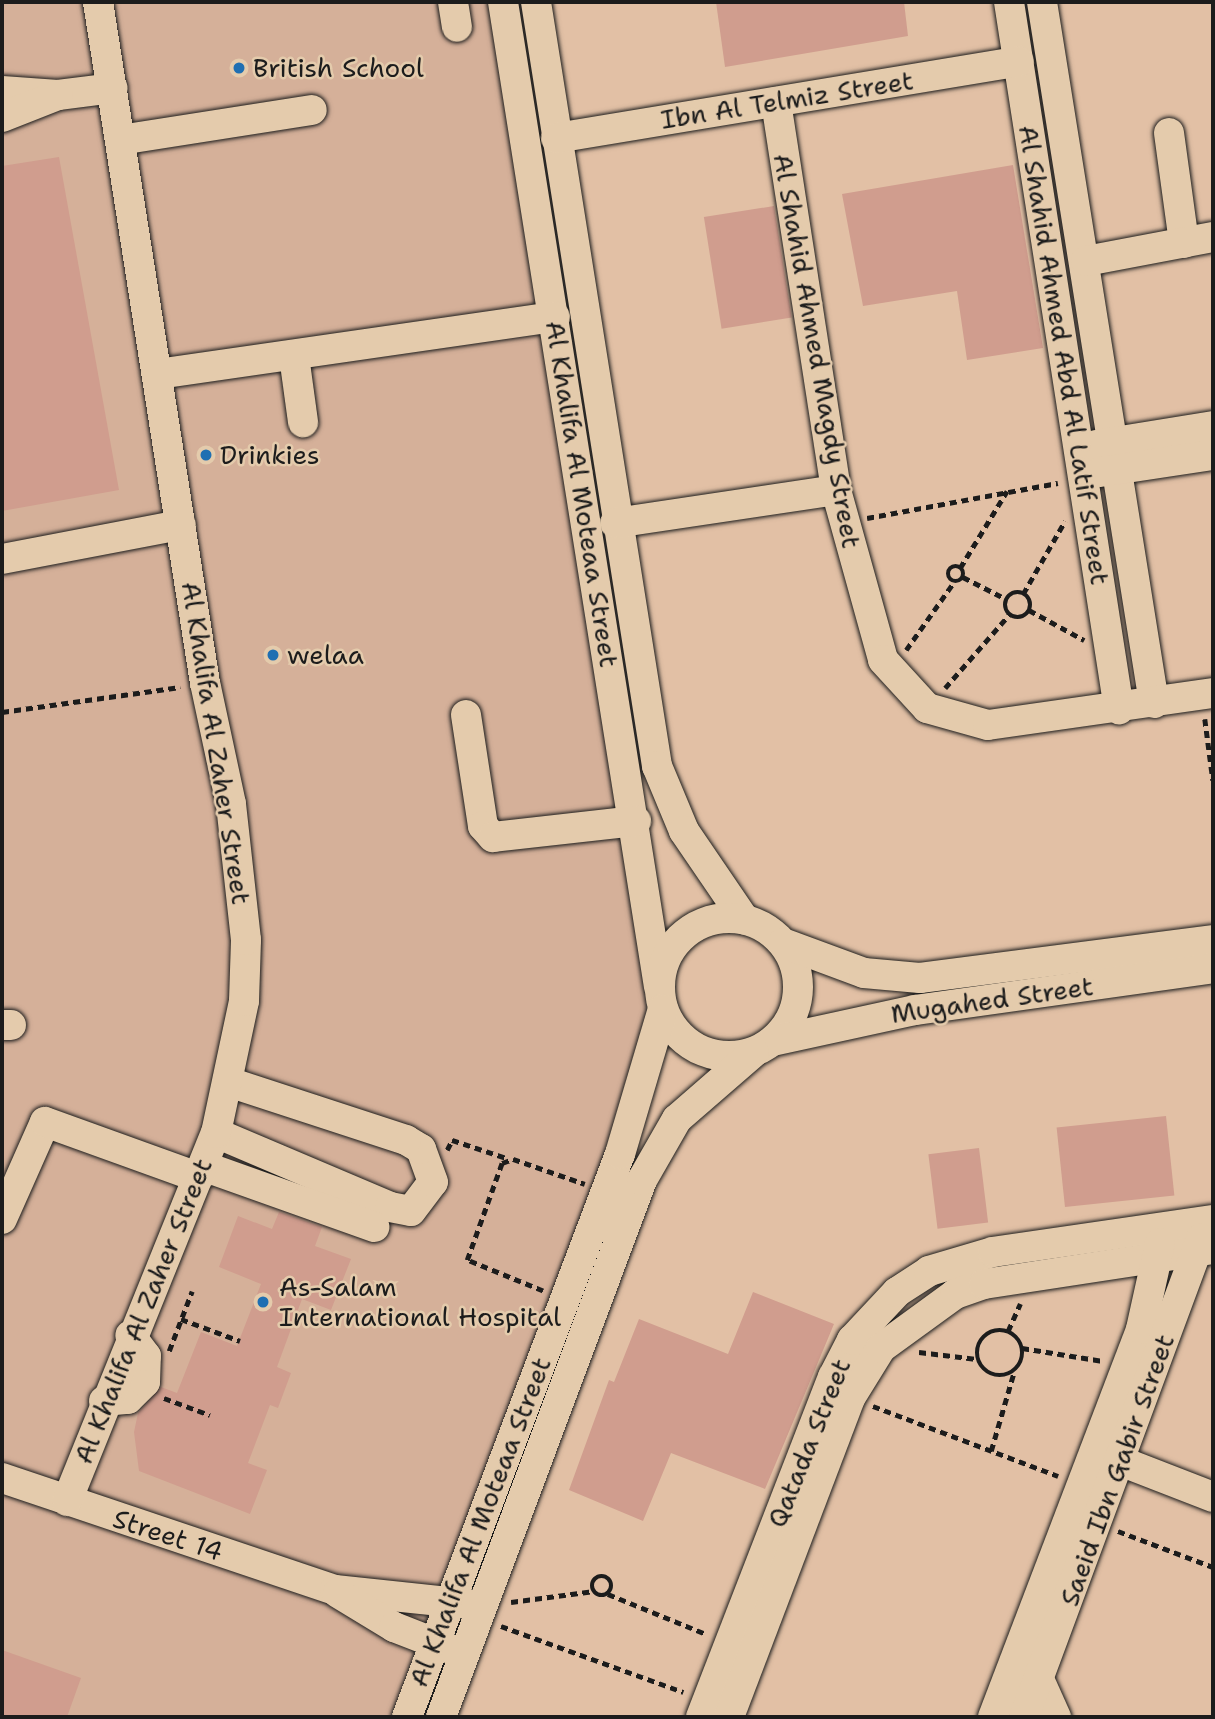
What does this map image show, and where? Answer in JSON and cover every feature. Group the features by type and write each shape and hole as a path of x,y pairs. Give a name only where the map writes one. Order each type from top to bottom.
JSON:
{"street":[{"name":"Al Khalifa Al Zaher Street","path":"67,1501 130,1335 216,1133 244,1002 246,940 231,804 205,683 98,2"},
{"name":"Al Khalifa Al Moteaa Street","path":"503,2 555,317 624,668 669,802 744,919"},
{"name":"Al Khalifa Al Moteaa Street","path":"407,1717 605,1191 661,998 636,821 615,523 536,2"},
{"name":"Al Shahid Ahmed Abd Al Latif Street","path":"1010,2 1119,709"},
{"name":"Al Shahid Ahmed Abd Al Latif Street","path":"1042,2 1086,261 1154,703"},
{"name":"Ibn Al Telmiz Street","path":"556,138 1019,61"},
{"path":"2,91 58,95 113,88"},
{"path":"2,117 58,95"},
{"name":"Al Shahid Ahmed Magdy Street","path":"776,102 843,523 872,634 891,671 927,708"},
{"path":"120,140 312,110"},
{"path":"1169,132 1184,243"},
{"path":"1086,261 1213,237"},
{"path":"158,374 555,317"},
{"path":"294,356 303,422"},
{"path":"1082,472 1117,456 1213,426"},
{"path":"1117,456 1213,455"},
{"path":"615,523 836,491"},
{"path":"2,559 181,525"},
{"path":"927,708 988,725 1014,726 1207,694"},
{"path":"466,715 483,826 493,837 636,821"},
{"path":"719,918 744,919 783,943 796,972 797,1005 763,1046 732,1057 689,1045 661,998 677,941 719,918"},
{"name":"Mugahed Street","path":"783,943 864,973 920,978 1213,940"},
{"name":"Mugahed Street","path":"763,1046 915,1010 1213,968"},
{"name":"Al Khalifa Al Moteaa Street","path":"441,1717 483,1612 642,1180 677,1119 763,1046"},
{"path":"216,1133 411,1211 428,1197 430,1165 407,1140 229,1082"},
{"path":"2,1219 45,1122 198,1176 374,1227"},
{"path":"198,1176 276,1213"},
{"name":"Qatada Street","path":"712,1712 729,1643 833,1377 852,1340 897,1292 929,1271 993,1252 1163,1229 1207,1236"},
{"name":"Saeid Ibn Gabir Street","path":"993,1717 1128,1365 1157,1261 1163,1229"},
{"name":"Qatada Street","path":"712,1712 850,1398 881,1348 905,1326 974,1287 1157,1261 1207,1236"},
{"name":"Saeid Ibn Gabir Street","path":"1024,1717 1207,1236"},
{"path":"104,1401 128,1399 140,1389 148,1364 130,1335"},
{"path":"1120,1461 1213,1497"},
{"name":"Street 14","path":"2,1478 335,1590 451,1603 483,1612"},
{"name":"Street 14","path":"335,1590 383,1621 465,1655"},
{"path":"1039,1679 1056,1717"}],"path":[{"path":"843,523 1082,472"},
{"path":"1082,472 1023,594 1029,610 1111,655"},
{"path":"1007,490 960,568 963,577 1006,599 1023,594"},
{"path":"954,582 949,569 960,568"},
{"path":"891,671 954,582 963,577"},
{"path":"1006,599 1009,614"},
{"path":"1009,614 1023,617 1029,610"},
{"path":"927,708 1009,614"},
{"path":"2,712 205,683"},
{"path":"1207,694 1213,780"},
{"path":"430,1165 441,1164 452,1140 605,1191"},
{"path":"507,1158 467,1260 564,1298"},
{"path":"167,1356 192,1291"},
{"path":"181,1318 240,1340"},
{"path":"977,1359 982,1338 994,1330 1015,1335 1023,1348 1128,1365"},
{"path":"881,1348 977,1359 992,1375 1015,1371"},
{"path":"991,1451 1023,1348"},
{"path":"140,1389 210,1415"},
{"path":"850,1398 1081,1485"},
{"path":"1097,1523 1213,1567"},
{"path":"594,1591 594,1581 602,1576 612,1585 608,1594"},
{"path":"483,1612 594,1591 608,1594 729,1643"},
{"path":"483,1612 712,1712"}],"shaded area":[{"path":"2,2 493,2 648,989 644,1054 390,1717 2,1717"}],"building":[{"path":"716,2 904,2 908,36 725,67"},
{"path":"59,157 119,490 2,511 2,166"},
{"path":"1013,165 1043,348 967,360 957,291 863,306 842,194"},
{"path":"774,206 792,318 722,329 704,217"},
{"path":"1166,1116 1174,1196 1065,1207 1057,1127"},
{"path":"979,1148 988,1222 938,1229 928,1154"},
{"path":"279,1212 322,1227 315,1246 351,1259 331,1310 302,1299 277,1367 291,1373 278,1408 270,1405 248,1463 267,1470 250,1514 139,1471 134,1432 138,1413 161,1387 177,1393 201,1332 237,1346 261,1284 219,1267 238,1216 272,1229"},
{"path":"753,1292 834,1324 765,1489 671,1453 643,1521 569,1490 609,1380 614,1382 639,1319 728,1354"},
{"path":"2,1650 81,1678 67,1717 2,1717"}],"place":[{"name":"British School","path":"239,68"},
{"name":"Drinkies","path":"206,455"},
{"name":"welaa","path":"273,655"},
{"name":"As-Salam International Hospital","path":"263,1302"}]}
